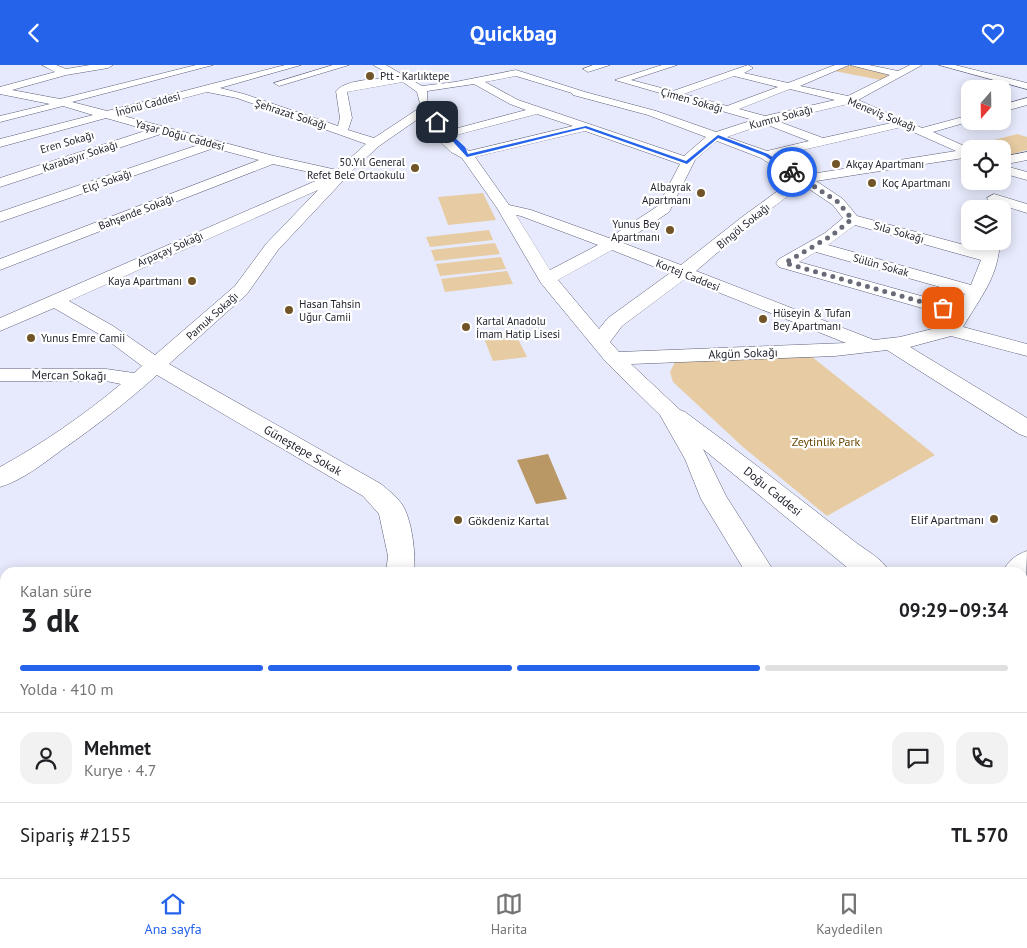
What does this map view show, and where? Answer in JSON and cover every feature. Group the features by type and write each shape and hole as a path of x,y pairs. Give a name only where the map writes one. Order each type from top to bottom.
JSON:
{"street":[{"path":"47,65 65,72"},
{"path":"0,91 65,72 108,65"},
{"path":"0,119 208,65"},
{"name":"İnönü Caddesi","path":"0,143 296,65"},
{"path":"268,86 344,65"},
{"path":"378,65 405,79 419,89 424,96 430,126 455,149 465,154 586,127"},
{"path":"588,69 605,65"},
{"name":"Çimen Sokağı","path":"672,65 616,81 764,120 825,143"},
{"path":"672,95 755,65"},
{"path":"727,110 844,65"},
{"path":"855,65 898,74"},
{"name":"Kumru Sokağı","path":"547,279 610,244 664,209 687,162 718,136 764,120 849,100 917,65"},
{"path":"944,65 1027,86"},
{"path":"488,69 504,75"},
{"path":"800,71 836,79"},
{"path":"419,89 516,73 652,113 766,155 838,202 852,219 814,246 785,263 956,322 1027,350"},
{"name":"Meneviş Sokağı","path":"732,73 849,100 961,149"},
{"path":"342,131 346,118 341,91 349,87 405,79"},
{"path":"476,81 501,96 534,109 687,162"},
{"path":"854,83 871,87"},
{"path":"534,91 559,85"},
{"path":"448,135 534,109 553,100 596,87"},
{"name":"Şehrazat Sokağı","path":"206,88 240,96 375,143"},
{"name":"Yaşar Doğu Caddesi","path":"0,91 62,103 214,145 340,175"},
{"path":"240,96 252,91"},
{"path":"482,99 521,93"},
{"path":"0,103 28,96"},
{"path":"1011,106 1027,101"},
{"path":"811,109 828,115"},
{"path":"428,110 448,135 463,148 465,154 504,208 547,279 614,358 669,411 697,459 714,499 757,567"},
{"name":"Pamuk Sokağı","path":"0,478 30,461 105,408 147,373 241,290 272,247 340,175 375,143 428,110"},
{"path":"924,131 961,121"},
{"path":"115,129 134,123"},
{"path":"766,155 825,143 905,123"},
{"path":"854,124 870,131"},
{"name":"Karabayır Sokağı","path":"3,180 160,130"},
{"name":"Elçi Sokağı","path":"0,217 214,145"},
{"name":"Bingöl Sokağı","path":"600,342 615,322 680,272 713,250 747,220 803,179 961,154"},
{"path":"1011,160 1024,158"},
{"name":"Bahşende Sokağı","path":"0,265 272,160"},
{"path":"1011,172 1027,176"},
{"name":"Arpaçay Sokağı","path":"8,321 340,175"},
{"path":"1011,206 1027,209"},
{"name":"Kortej Caddesi","path":"504,208 526,213 922,362 1027,429"},
{"name":"Sıla Sokağı","path":"852,219 961,243"},
{"name":"Sülün Sokak","path":"814,246 977,292"},
{"path":"956,322 977,292 992,250"},
{"name":"Güneştepe Sokak","path":"54,300 131,348 147,373 372,490 392,510 402,556 401,567"},
{"path":"0,306 8,321"},
{"name":"Akgün Sokağı","path":"614,358 836,350 881,345 956,322"},
{"path":"85,375 118,362 127,356 131,348"},
{"name":"Mercan Sokağı","path":"9,375 147,373"},
{"path":"0,389 9,375"},
{"name":"Doğu Caddesi","path":"669,411 750,472 867,567"},
{"path":"697,459 713,457 725,459 750,472"}],"green space":[{"path":"851,65 891,75 881,80 834,71"},
{"path":"1017,134 1027,137 1027,150 1011,154 1011,140 994,140"},
{"path":"483,193 496,220 448,225 438,197"},
{"path":"489,230 493,240 430,247 426,237"},
{"path":"495,243 500,254 435,261 431,250"},
{"path":"501,257 506,269 440,276 436,264"},
{"path":"507,271 513,284 445,292 441,279"},
{"path":"514,331 527,357 493,361 483,336"},
{"name":"Zeytinlik Park","path":"811,356 935,455 827,516 743,447 673,382 670,372 675,362"}],"shaded area":[{"path":"548,454 567,499 536,504 517,460"}],"way so far":[{"path":"792,172 838,202 852,219 831,236 785,263 943,308"}],"place":[{"name":"Ptt - Karlıktepe","path":"370,76"},
{"name":"Akçay Apartmanı","path":"836,164"},
{"name":"50.Yıl General Refet Bele Ortaokulu","path":"415,168"},
{"name":"Koç Apartmanı","path":"872,183"},
{"name":"Albayrak Apartmanı","path":"701,193"},
{"name":"Yunus Bey Apartmanı","path":"670,230"},
{"name":"Kaya Apartmanı","path":"192,281"},
{"name":"Hasan Tahsin Uğur Camii","path":"289,310"},
{"name":"Hüseyin & Tufan Bey Apartmanı","path":"763,319"},
{"name":"Kartal Anadolu İmam Hatip Lisesi","path":"466,327"},
{"name":"Yunus Emre Camii","path":"31,338"},
{"name":"Elif Apartmanı","path":"994,519"},
{"name":"Gökdeniz Kartal","path":"458,520"}],"route":[{"path":"437,122 463,148 463,152 467,155 586,127 687,162 688,159 714,137 718,136 766,155 792,172"}]}
